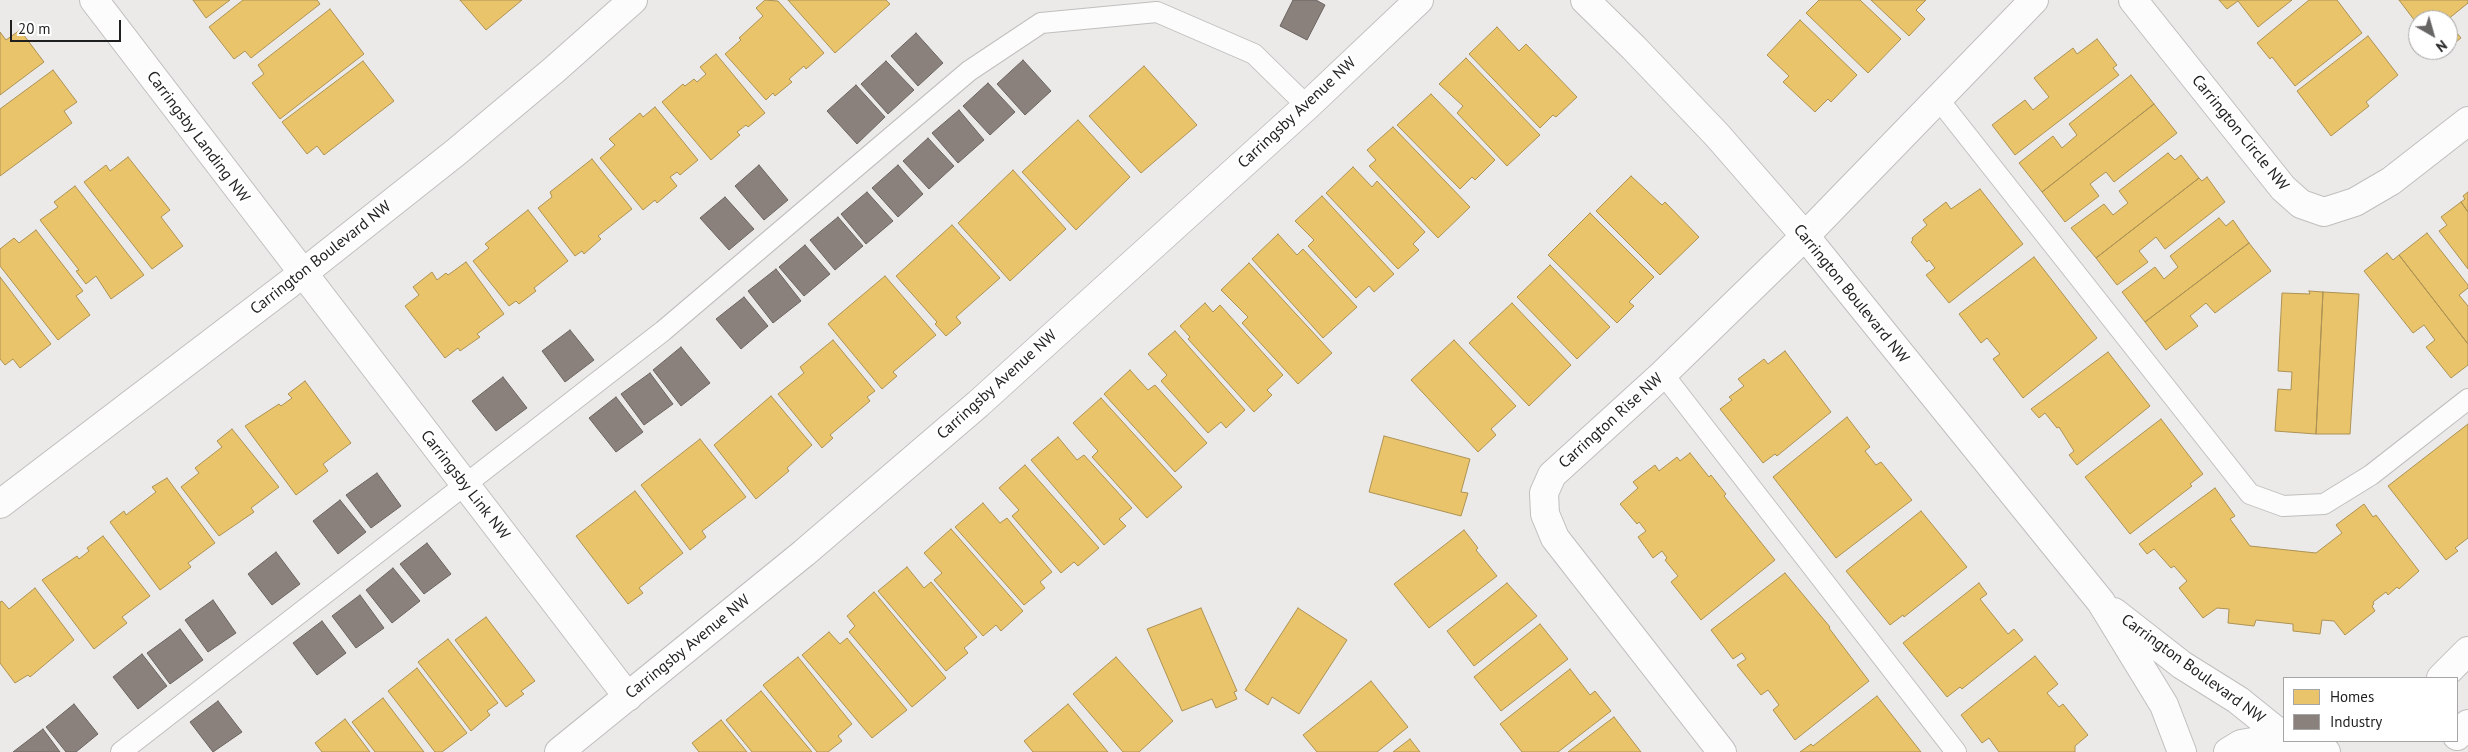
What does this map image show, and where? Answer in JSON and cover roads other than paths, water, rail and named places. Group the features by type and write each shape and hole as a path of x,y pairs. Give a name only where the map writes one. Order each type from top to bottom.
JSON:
{"street":[{"name":"Carringsby Landing NW","path":"94,0 302,274"},
{"name":"Carrington Boulevard NW","path":"0,504 302,274 455,153 554,70 633,0"},
{"name":"Carringsby Avenue NW","path":"560,752 804,553 978,404 1307,106 1419,0"},
{"name":"Carrington Boulevard NW","path":"1585,0 1717,135 1805,236 2101,602 2164,705 2182,752"},
{"path":"1805,236 2034,0"},
{"name":"Carrington Circle NW","path":"2134,0 2282,188 2301,204 2324,212 2356,202 2391,181 2468,121"},
{"name":"Carrington Rise NW","path":"1722,752 1555,538 1545,514 1544,493 1552,475 1663,374 1805,236"},
{"name":"Carringsby Link NW","path":"302,274 628,697"},
{"name":"Carrington Boulevard NW","path":"2101,602 2182,665 2238,700 2283,737"},
{"path":"2442,677 2468,651"},
{"path":"2458,735 2468,724"},
{"path":"2228,752 2241,744 2283,738"},
{"path":"2302,742 2326,752"},
{"path":"2442,752 2451,742"}],"lane":[{"path":"121,752 663,331 969,71 1041,23 1157,12 1254,54 1307,106"},
{"path":"1939,100 2250,494 2283,506 2324,504 2371,475 2468,399"},
{"path":"1663,374 1956,752"}]}
